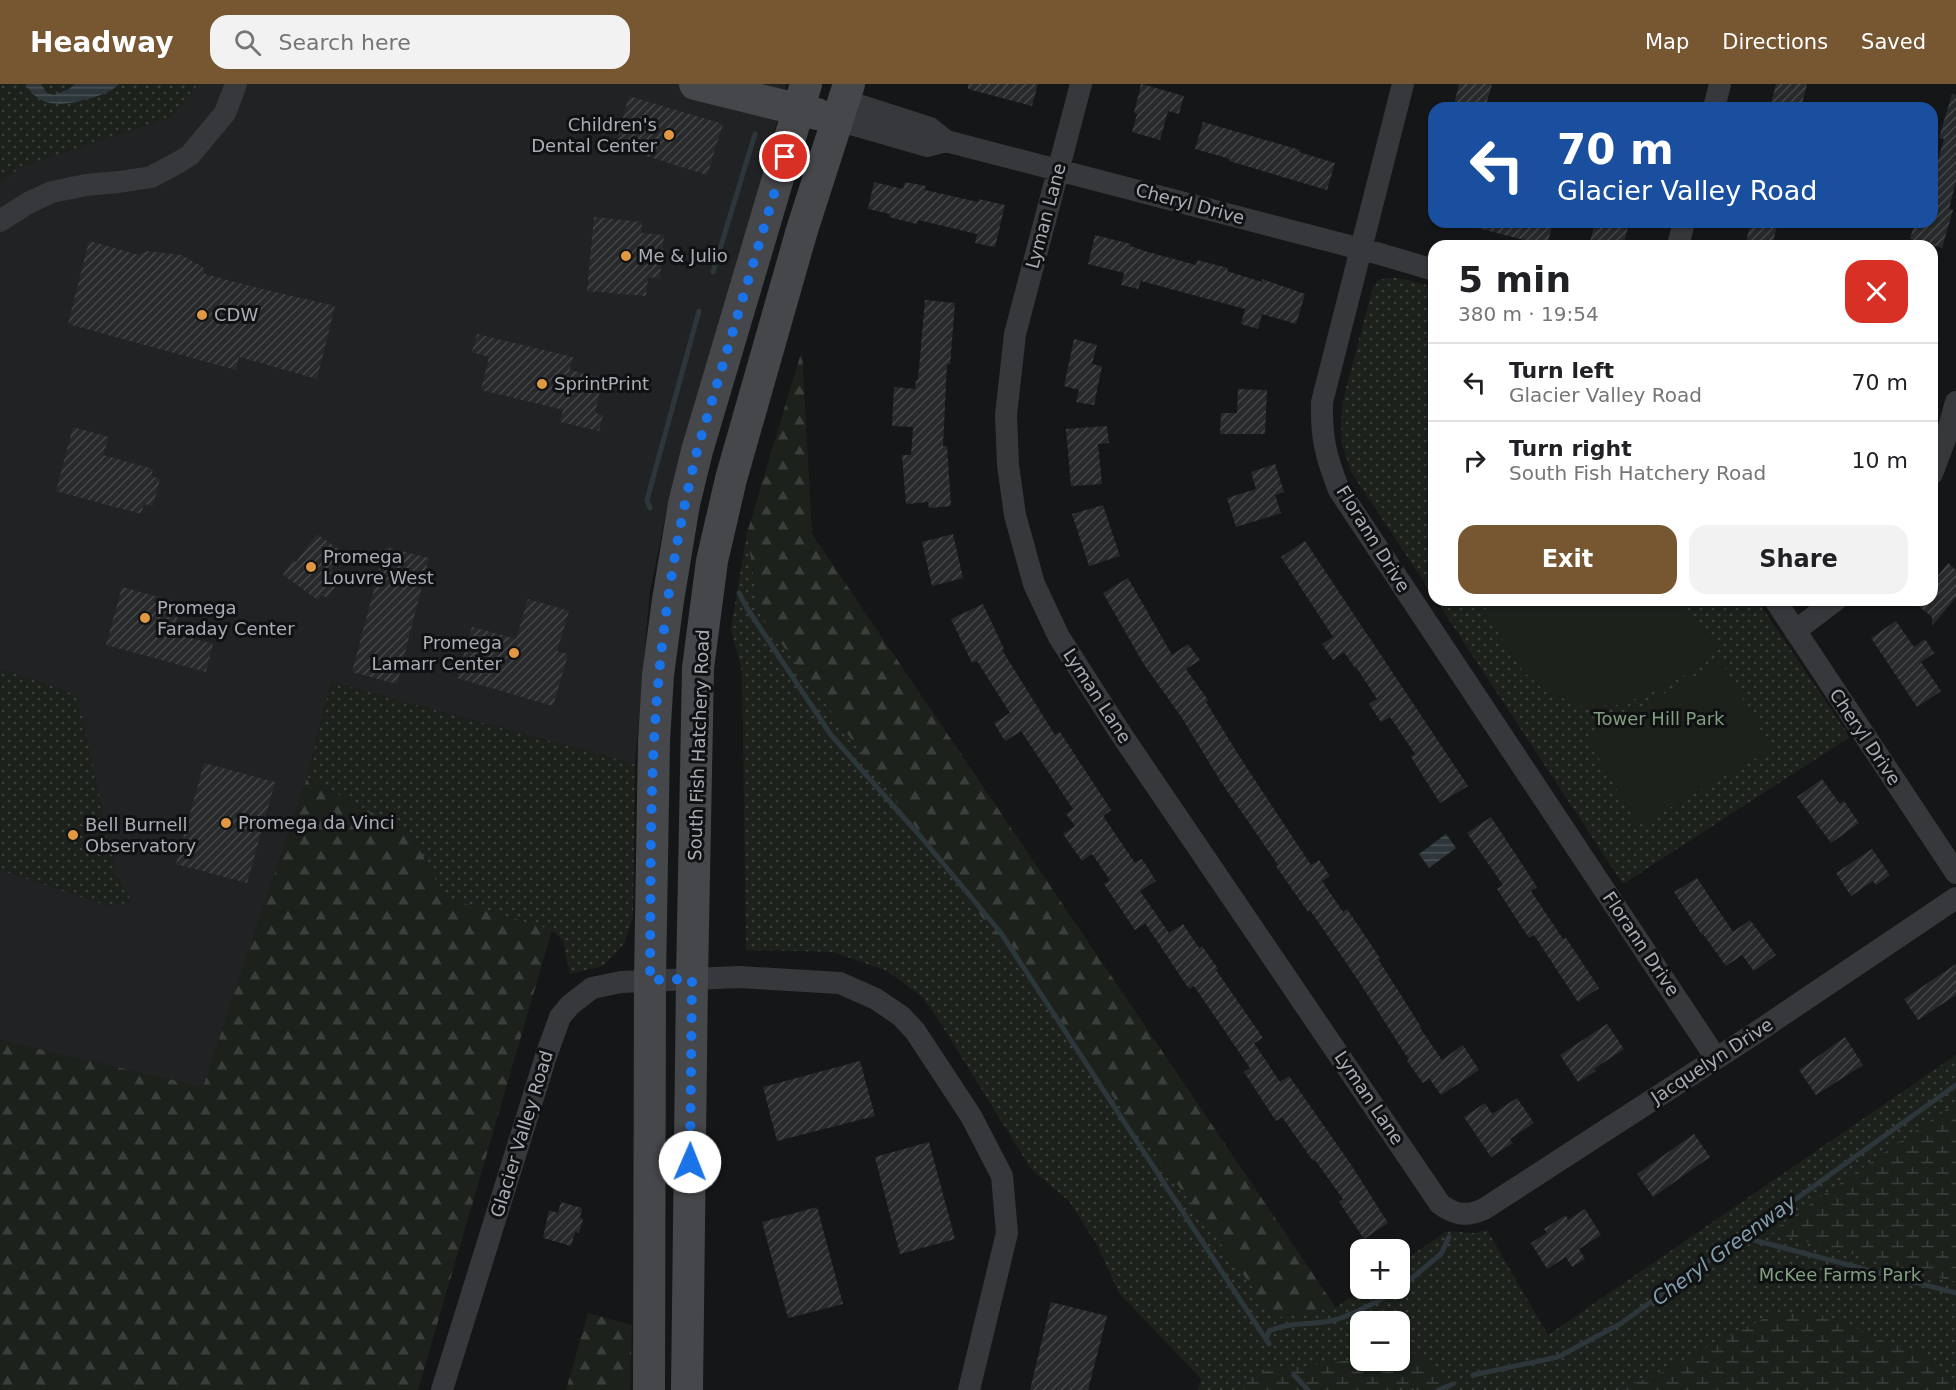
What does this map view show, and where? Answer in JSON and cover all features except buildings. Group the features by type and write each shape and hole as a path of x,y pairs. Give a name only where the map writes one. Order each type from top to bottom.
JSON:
{"main road":[{"path":"695,84 801,91 843,101"},
{"path":"649,1390 650,980 654,741 658,675 684,504 697,451 801,91"},
{"name":"South Fish Hatchery Road","path":"687,1390 698,669 712,561 731,479 802,230 843,101"}],"street":[{"path":"0,221 28,203 52,192 86,185 151,177 179,162 190,155 225,113 236,84"},
{"name":"Lyman Lane","path":"1081,84 1015,334 1006,415 1008,465 1015,515 1034,584 1059,637 1121,734 1440,1204 1450,1211 1464,1215"},
{"name":"Florann Drive","path":"1403,84 1322,402 1322,433 1328,461 1339,490 1716,1058"},
{"path":"1716,102 1720,84"},
{"name":"Cheryl Drive","path":"843,101 930,128 946,141 1428,268"},
{"path":"1938,458 1956,402"},
{"name":"Cheryl Drive","path":"1778,606 1956,873"},
{"path":"1795,631 1828,606"},
{"name":"Jacquelyn Drive","path":"1464,1215 1484,1209 1956,898"},
{"name":"Glacier Valley Road","path":"442,1390 560,1017 575,1000 592,988 621,982 739,977 840,983 876,999 901,1016 915,1031 971,1116 1002,1176 1007,1233 969,1390"}],"shaded area":[{"path":"0,84 787,84 737,269 679,458 668,504 650,591 635,764 331,682 307,778 203,1088 0,1040"},
{"path":"26,84 41,84 47,93 54,95 75,84 119,84 98,96 59,104 37,97"},
{"path":"1446,834 1456,848 1429,868 1419,854"}],"green space":[{"path":"0,84 26,84 38,99 117,87 119,84 198,84 171,118 22,167 0,182"},
{"path":"41,84 75,84 54,95 47,93"},
{"path":"1399,278 1428,285 1428,588 1351,472 1342,444 1343,400 1373,287 1379,280"},
{"path":"802,350 812,534 1336,1308 1275,1318 759,613 747,533"},
{"name":"McKee Farms Park","path":"747,533 759,613 1335,1308 1350,1298 1410,1299 1410,1256 1447,1231 1474,1233 1487,1230 1548,1335 1956,1055 1956,1390 1198,1390 1201,1379 1119,1293 1097,1245 1069,1201 1031,1169 938,1019 921,996 887,971 833,952 746,950 742,672 731,629"},
{"name":"Tower Hill Park","path":"1440,606 1761,606 1850,737 1623,884"},
{"path":"1490,606 1684,606 1719,650 1684,675 1647,695 1618,705 1582,706 1544,691 1521,669 1484,610"},
{"path":"1721,661 1772,749 1638,826 1587,738"},
{"path":"0,669 78,696 116,873 132,902 108,906 0,870"},
{"path":"331,682 635,764 633,917 624,944 603,966 570,974 563,940 552,931 444,897 412,834 307,778"},
{"path":"307,778 412,834 444,897 552,930 418,1390 0,1390 0,1040 203,1087"},
{"path":"1956,1103 1956,1282 1770,1232"},
{"path":"1783,1312 1817,1314 1854,1327 1887,1343 1922,1352 1932,1366 1942,1371 1954,1387 1953,1390 1617,1390 1661,1373 1700,1350 1763,1319"},
{"path":"588,1313 632,1325 630,1390 566,1390"},
{"path":"1416,1352 1451,1390 1415,1390 1406,1384 1395,1390 1244,1390 1251,1373 1350,1360 1350,1371 1410,1371 1410,1353"}],"waterway":[{"path":"713,272 755,134"},
{"path":"650,508 647,500 699,311"},
{"path":"739,593 831,735 921,837 1001,933 1269,1344"},
{"name":"Cheryl Greenway","path":"1473,1375 1558,1357 1620,1324 1956,1085"},
{"path":"1410,1280 1441,1254 1449,1237"},
{"path":"1742,1237 1956,1293"},
{"path":"1266,1340 1269,1331 1276,1328 1337,1319 1381,1299"},
{"path":"1294,1375 1308,1390"},
{"path":"1438,1390 1453,1384"}],"place":[{"name":"Children's Dental Center","path":"669,135"},
{"name":"Me & Julio","path":"626,256"},
{"name":"CDW","path":"202,315"},
{"name":"SprintPrint","path":"542,384"},
{"name":"Promega Louvre West","path":"311,567"},
{"name":"Promega Faraday Center","path":"145,618"},
{"name":"Promega Lamarr Center","path":"514,653"},
{"name":"Promega da Vinci","path":"226,823"},
{"name":"Bell Burnell Observatory","path":"73,835"}],"route":[{"path":"690,1162 692,979 650,980 654,741 658,675 668,600 688,486 785,157"}]}
